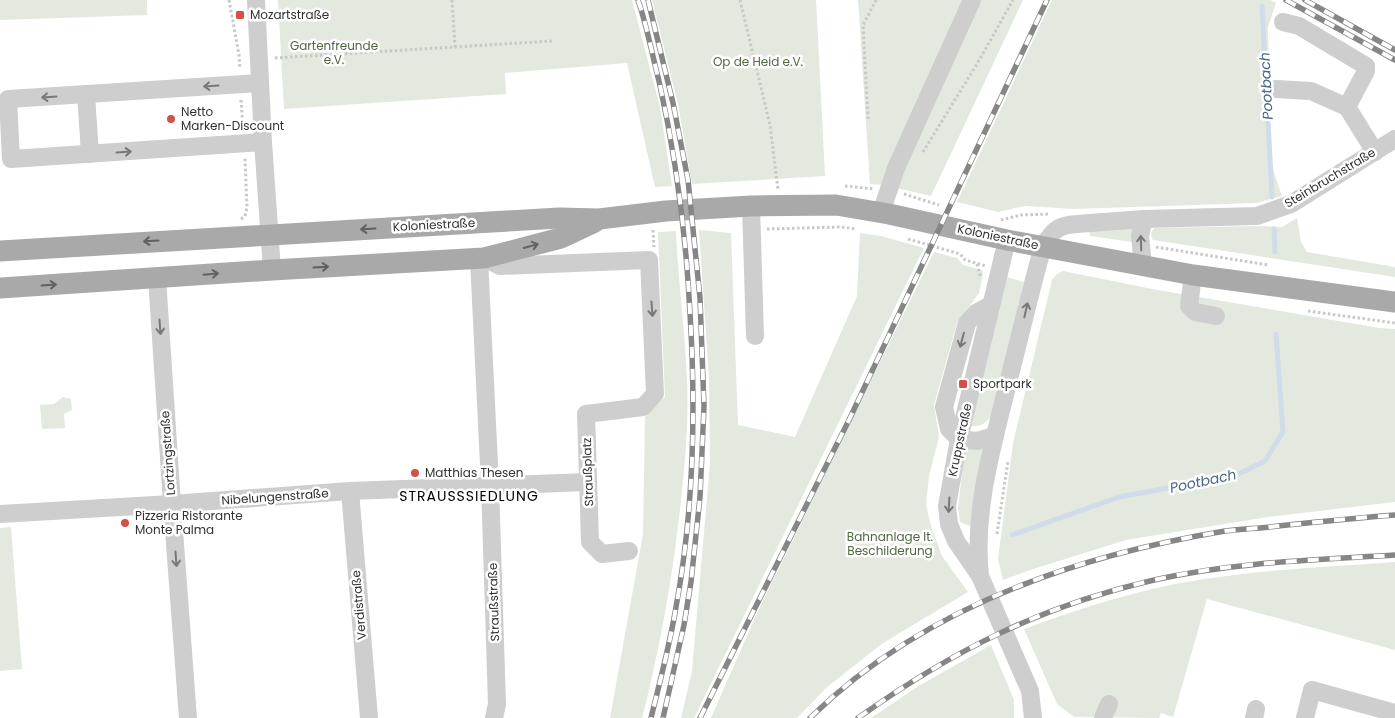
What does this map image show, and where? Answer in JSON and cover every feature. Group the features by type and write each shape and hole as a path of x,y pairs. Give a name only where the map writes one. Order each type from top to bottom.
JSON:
{"main road":[{"name":"Koloniestraße","path":"0,251 559,218 599,219 666,210 780,205 836,206 881,213 1007,240 1193,275 1395,302"},
{"name":"Koloniestraße","path":"0,288 481,258 561,238 599,219"}],"street":[{"path":"256,0 272,270"},
{"path":"881,213 896,168 972,0"},
{"path":"1283,22 1299,26 1366,66 1366,71 1347,107"},
{"path":"260,83 8,99 11,159 263,142"},
{"path":"1276,89 1311,91 1347,107 1375,152"},
{"path":"86,94 90,154"},
{"name":"Steinbruchstraße","path":"1043,246 1053,230 1066,224 1144,219 1257,216 1291,204 1395,140"},
{"path":"751,206 755,336"},
{"path":"1143,266 1140,236 1144,219"},
{"name":"Kruppstraße","path":"1007,240 959,439 947,506 950,524 956,541 980,576 1030,691 1033,718"},
{"name":"Kruppstraße","path":"980,576 978,554 983,493 995,436 1043,246"},
{"name":"Koloniestraße","path":"481,258 500,266 649,260 655,394 643,407"},
{"name":"Straußstraße","path":"481,258 497,704 494,718"},
{"path":"1193,275 1189,306 1195,312 1216,316"},
{"name":"Lortzingstraße","path":"157,278 188,718"},
{"name":"Straußplatz","path":"629,551 602,554 590,542 586,414 643,407"},
{"path":"959,439 977,441 995,436"},
{"path":"490,486 588,482"},
{"name":"Nibelungenstraße","path":"0,514 350,492 490,486"},
{"name":"Verdistraße","path":"350,492 368,718"},
{"path":"1305,718 1312,690 1395,713"}],"path":[{"path":"452,0 455,47"},
{"path":"740,0 770,125 780,205"},
{"path":"868,119 863,25 876,0"},
{"path":"921,155 977,64 1013,0"},
{"path":"275,58 552,41"},
{"path":"236,219 245,216 247,202"},
{"path":"906,238 960,254 965,260 1000,268"},
{"path":"1141,245 1278,266"},
{"path":"1378,322 1395,323"},
{"path":"996,535 1009,452"}],"green space":[{"path":"0,0 147,0 147,15 0,20"},
{"name":"Gartenfreunde e.V.","path":"278,0 632,0 660,107 672,186 655,187 627,63 505,73 506,94 284,109"},
{"name":"Op de Heid e.V.","path":"652,0 816,0 825,176 692,184 678,104"},
{"path":"858,0 1023,0 931,196 883,185 870,184"},
{"path":"1052,0 1270,0 1276,3 1268,27 1271,164 1282,196 1256,203 1074,209 1025,206 998,212 957,202"},
{"path":"1297,218 1301,242 1307,252 1395,267 1395,277 1153,240 1151,236 1154,228 1282,227"},
{"path":"1136,228 1132,242 1090,236 1089,231"},
{"path":"699,230 731,233 738,425 795,437 857,296 860,233 881,236 924,248 694,718 681,718 692,671 710,463 709,378"},
{"path":"676,231 687,395 685,460 677,536 660,640 642,718 610,718 643,534 645,417 665,397 658,232"},
{"name":"Bahnanlage lt. Beschilderung","path":"934,252 957,258 963,265 982,270 983,274 979,293 957,323 934,405 939,437 929,476 926,504 931,526 942,556 968,592 883,643 826,688 797,718 711,718 757,613"},
{"path":"1063,271 1152,289 1379,328 1395,329 1395,502 1268,517 1126,540 1003,580 998,559 1013,443 1052,280"},
{"path":"1006,277 1024,282 992,415 982,424 970,426"},
{"path":"63,397 71,399 72,410 64,414 65,428 42,429 40,405 54,404"},
{"path":"965,448 975,450 984,448 973,522 970,526 960,522 958,508"},
{"path":"11,527 22,669 0,671 0,528"},
{"path":"1395,562 1395,650 1207,599 1173,717 1161,713 1159,718 1074,717 1057,704 1024,629 1113,599 1182,583 1252,573"},
{"path":"991,645 1014,700 1014,718 871,718 917,687"}],"waterway":[{"name":"Pootbach","path":"1262,6 1272,197"},
{"name":"Pootbach","path":"1274,229 1275,252"},
{"name":"Pootbach","path":"1012,535 1119,497 1234,476 1265,461 1283,432 1276,334"}],"railway":[{"path":"638,0 659,81 679,196 688,283 693,387 692,460 687,534 671,635 651,718"},
{"path":"648,0 673,103 688,180 700,298 704,406 700,497 691,582 684,625 663,718"},
{"path":"700,718 849,420 1047,0"},
{"path":"1286,0 1395,60"},
{"path":"1305,0 1395,50"},
{"path":"810,718 854,679 901,646 951,617 1003,593 1057,572 1112,555 1225,531 1395,515"},
{"path":"858,718 893,694 963,652 1035,617 1073,603 1154,580 1214,569 1244,565 1395,555"}],"place":[{"name":"Mozartstraße","path":"240,15"},
{"name":"Netto Marken-Discount","path":"171,119"},
{"name":"Sportpark","path":"963,384"},
{"name":"Matthias Thesen","path":"415,473"},
{"name":"Pizzeria Ristorante Monte Palma","path":"125,523"}],"district":[{"name":"STRAUSSSIEDLUNG","path":"469,496"}]}
